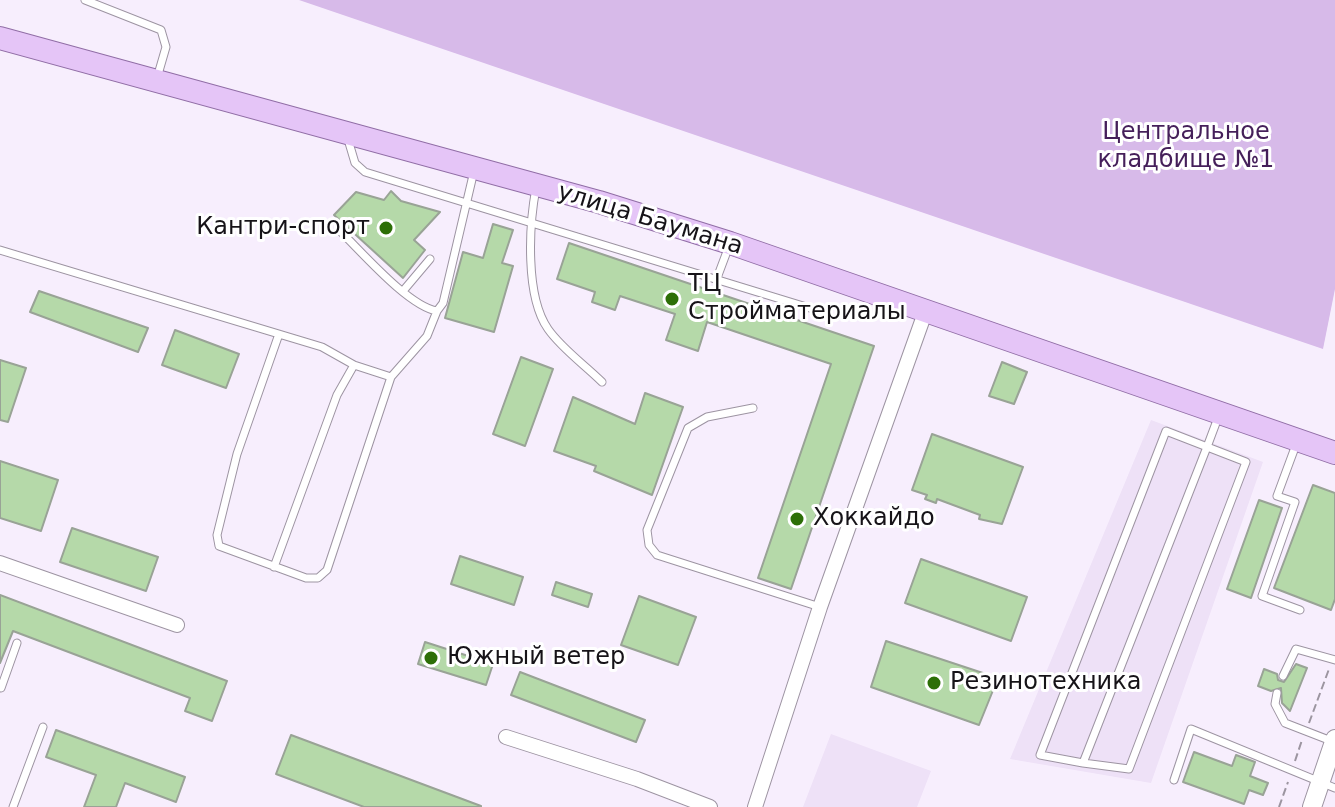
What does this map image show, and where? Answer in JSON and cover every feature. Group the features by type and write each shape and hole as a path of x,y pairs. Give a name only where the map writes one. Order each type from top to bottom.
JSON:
{"main road":[{"name":"улица Баумана","path":"0,38 537,186 730,243 1335,453"}],"street":[{"path":"755,807 820,607 926,310"},
{"path":"0,563 177,625"},
{"path":"506,737 637,779 710,807"},
{"path":"1312,807 1328,786 1334,740"}],"lane":[{"path":"85,0 152,23 161,30 166,47 156,81"},
{"path":"347,134 349,150 365,172 813,309"},
{"path":"279,334 237,454 217,535 219,546 306,578 318,578 327,570 391,377 427,336 443,303 474,169"},
{"path":"537,186 529,224 531,274 547,328 602,382"},
{"path":"340,231 403,291 429,310 437,311"},
{"path":"717,278 730,243"},
{"path":"0,250 322,347 354,365 391,377"},
{"path":"403,291 430,259"},
{"path":"274,567 337,395 354,365"},
{"path":"753,408 707,417 688,428 647,530 649,545 657,555 820,607"},
{"path":"1083,763 1220,413"},
{"path":"1166,431 1246,462 1129,769 1083,763 1040,755 1166,431"},
{"path":"1297,440 1277,496 1295,502 1262,596 1300,610"},
{"path":"1,688 17,643"},
{"path":"1283,676 1296,649 1334,660"},
{"path":"1277,693 1275,704 1285,723 1334,740"},
{"path":"13,807 43,727"},
{"path":"1174,780 1191,729 1328,786"}],"path":[{"path":"1279,807 1334,660"}],"shaded area":[{"path":"1151,420 1263,462 1151,783 1010,759"},
{"path":"831,734 931,771 917,807 803,807"}],"green space":[{"name":"Центральное кладбище №1","path":"299,0 1335,0 1335,289 1323,349"}],"building":[{"name":"Кантри-спорт","path":"391,191 401,201 440,212 414,240 425,250 403,278 334,215 356,192 384,200"},
{"path":"493,224 513,230 502,263 513,266 494,332 445,318 463,252 483,258"},
{"path":"569,243 874,346 791,589 758,578 831,364 707,322 698,351 666,340 675,314 620,296 615,310 592,302 595,292 557,279"},
{"path":"39,291 148,328 138,352 30,312"},
{"path":"175,330 239,354 226,388 162,365"},
{"path":"521,357 553,369 525,446 493,434"},
{"path":"0,360 26,368 8,422 0,420"},
{"path":"1002,362 1027,372 1014,404 989,396"},
{"path":"645,393 683,407 652,495 594,471 596,466 554,451 573,397 635,424"},
{"path":"932,434 1023,467 1002,524 979,519 980,515 937,499 936,503 925,499 927,495 912,490"},
{"path":"0,461 58,480 41,531 0,518"},
{"path":"1313,485 1335,493 1335,599 1331,610 1274,588"},
{"path":"1259,500 1282,508 1251,598 1227,589"},
{"path":"72,528 158,557 146,591 60,562"},
{"path":"460,556 523,577 514,605 451,584"},
{"path":"921,559 1027,597 1011,641 905,603"},
{"path":"556,582 592,594 588,607 552,595"},
{"path":"0,595 227,681 212,721 185,711 190,698 13,631 0,663"},
{"path":"639,596 696,617 678,665 621,645"},
{"name":"Резинотехника","path":"886,641 998,678 979,725 871,687"},
{"path":"425,642 493,664 486,685 418,664"},
{"path":"1296,664 1307,668 1290,711 1282,703 1281,688 1271,691 1258,686 1264,669 1277,674 1278,680 1284,682"},
{"path":"520,672 645,720 636,742 511,695"},
{"path":"56,730 185,777 176,802 125,783 116,807 84,807 96,775 46,757"},
{"path":"291,735 481,807 364,807 276,774"},
{"path":"1194,752 1232,766 1236,755 1255,762 1250,776 1268,783 1263,795 1249,790 1244,804 1183,782"}],"place":[{"name":"Кантри-спорт","path":"386,228"},
{"name":"ТЦ Стройматериалы","path":"672,299"},
{"name":"Хоккайдо","path":"797,519"},
{"name":"Южный ветер","path":"431,658"},
{"name":"Резинотехника","path":"934,683"}]}
